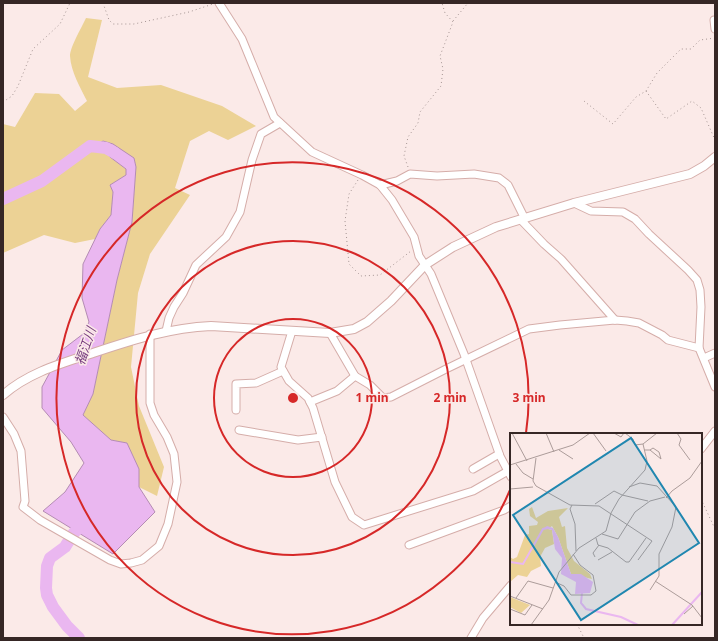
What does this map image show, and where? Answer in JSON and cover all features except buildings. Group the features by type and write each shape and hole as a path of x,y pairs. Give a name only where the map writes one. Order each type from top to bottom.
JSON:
{"street":[{"path":"218,3 242,39 274,117 312,152 380,185 392,200 414,237 419,256 431,274 465,359 499,454 509,474 473,490 364,525 352,517 335,482 313,408 308,398 289,381 281,367 292,331"},
{"path":"715,20 715,29"},
{"path":"166,331 169,318 174,307 183,293 196,265 226,237 240,212 252,160 261,134 280,123"},
{"path":"5,393 36,372 150,334 166,331 211,326 330,333 354,329 367,322 391,301 425,265 453,247 496,227 574,203 690,174 704,166 715,157"},
{"path":"380,185 397,181 410,174 437,176 474,174 499,178 508,185 523,219 544,244 561,259 616,320"},
{"path":"574,203 591,211 623,212 635,219 688,270 696,280 700,290 701,307 699,348 715,388"},
{"path":"330,333 355,376 370,386 383,398 391,397 528,329 616,320 639,323 662,335 668,340 699,348"},
{"path":"3,417 14,434 21,451 25,500 22,507 40,520 110,560 121,564 142,560 159,546 168,524 177,482 174,454 168,437 154,415 150,403 150,334"},
{"path":"704,358 715,353"},
{"path":"236,410 236,384 256,383 283,371"},
{"path":"310,402 337,391 355,376"},
{"path":"239,430 298,440 322,437"},
{"path":"702,448 715,431"},
{"path":"473,469 499,454"},
{"path":"409,545 510,507"},
{"path":"471,638 483,618 510,586"}],"path":[{"path":"3,102 12,96 18,86 33,49 60,24 70,3"},
{"path":"103,3 109,20 113,24 134,24 189,12 218,3"},
{"path":"442,3 444,13 453,22"},
{"path":"410,174 404,156 408,137 418,123 420,112 441,86 443,69 440,56 453,22 468,3"},
{"path":"584,101 613,124 636,97 646,91 657,73 681,49 691,49 700,40 715,38"},
{"path":"646,91 666,119 692,101 701,108 715,140"},
{"path":"362,175 349,194 345,221 349,264 361,276 380,275 417,247"},
{"path":"702,501 715,530"},
{"path":"578,625 584,638"}],"shaded area":[{"path":"86,18 102,20 88,77 117,88 161,85 222,106 256,126 228,140 209,131 190,141 175,188 190,195 150,254 138,293 131,367 139,406 164,467 157,496 139,487 139,469 127,443 111,440 83,415 93,394 117,280 132,222 136,167 134,158 110,157 126,169 126,175 110,185 113,192 111,215 100,229 95,239 75,243 44,235 3,253 3,124 15,127 35,93 59,94 75,111 87,101 74,74 70,56 74,42"}],"water":[{"path":"103,141 113,144 134,158 136,167 132,222 117,280 93,394 83,415 111,440 127,443 139,469 139,487 155,512 113,554 43,511 65,492 84,463 71,442 42,408 42,387 62,350 83,334 89,322 82,298 83,264 100,229 111,215 113,192 110,185 126,175 126,169 110,157 98,144"}],"waterway":[{"name":"福江川","path":"3,199 42,181 90,146 106,148 115,153"},
{"name":"福江川","path":"79,638 67,626 53,607 47,595 47,566 50,558 65,547 73,534 86,519"}]}
